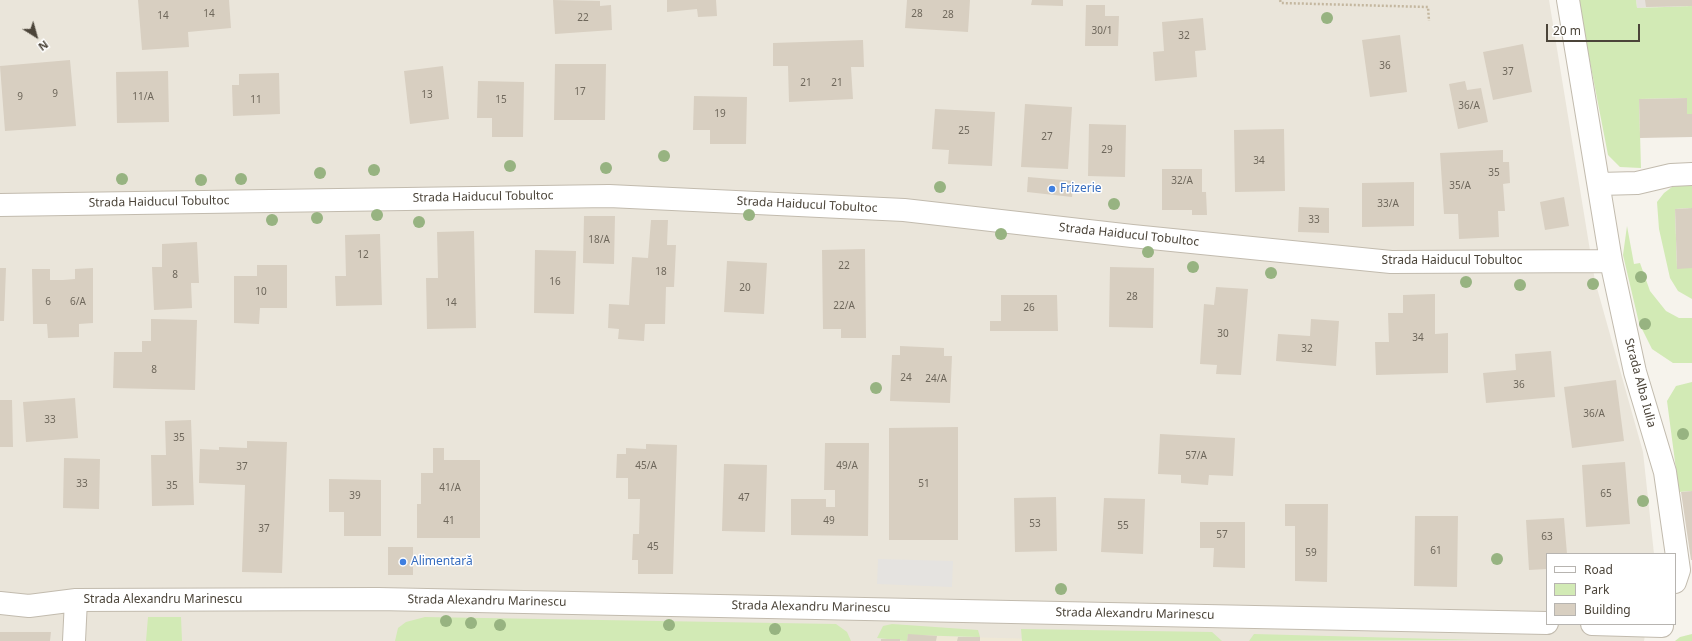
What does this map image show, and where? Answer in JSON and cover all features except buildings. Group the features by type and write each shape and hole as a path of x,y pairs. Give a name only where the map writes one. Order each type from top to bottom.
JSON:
{"street":[{"name":"Strada Alba Iulia","path":"1568,0 1611,261 1635,372 1665,472 1679,570 1676,579"},
{"path":"1599,184 1637,183 1671,175 1692,174"},
{"name":"Strada Haiducul Tobultoc","path":"0,205 609,196 904,210 1132,236 1391,262 1611,261"},
{"name":"Strada Alexandru Marinescu","path":"0,603 29,606 76,600 378,599 1546,623"},
{"name":"Strada Alexandru Marinescu","path":"74,641 76,600"},
{"path":"1604,625 1662,630"}],"path":[{"path":"1280,0 1281,3 1428,7 1429,21"}],"shaded area":[{"path":"0,0 1549,0 1595,281 1643,452 1654,553 1546,553 1546,625 1647,625 1644,641 0,641"},
{"path":"1636,0 1692,0 1692,6 1637,8"},
{"path":"878,559 953,561 952,587 877,584"},
{"path":"908,634 958,637 1132,641 907,641"}],"green space":[{"path":"1578,0 1636,0 1637,8 1692,6 1692,114 1687,114 1687,98 1639,99 1641,168 1620,167 1608,155"},
{"path":"1692,183 1692,208 1675,209 1677,268 1692,268 1692,299 1678,291 1670,278 1659,229 1657,202 1664,193 1672,187"},
{"path":"1627,226 1634,264 1640,263 1650,291 1666,311 1679,318 1692,318 1692,363 1673,363 1652,349 1639,323 1623,255"},
{"path":"1692,382 1692,491 1679,492 1667,401 1676,386"},
{"path":"148,617 181,617 182,641 146,641"},
{"path":"425,617 836,624 847,632 851,641 395,641 398,628 406,622"},
{"path":"892,624 978,630 980,637 908,635 907,641 877,638 883,626"},
{"path":"1021,629 1212,632 1222,641 1022,641"},
{"path":"1254,634 1476,640 1249,641"},
{"path":"1692,634 1692,641 1675,641 1680,637"}],"place":[{"name":"Frizerie","path":"1052,189"},
{"name":"Alimentară","path":"403,562"}]}
